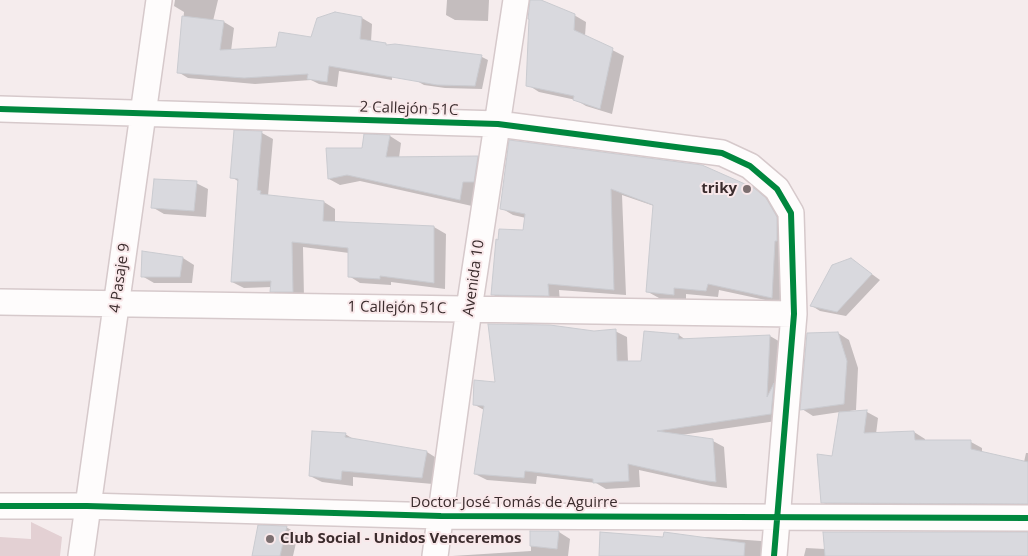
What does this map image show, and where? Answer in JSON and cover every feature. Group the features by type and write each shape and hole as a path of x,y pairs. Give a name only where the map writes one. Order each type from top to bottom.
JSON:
{"street":[{"name":"4 Pasaje 9","path":"81,556 159,0"},
{"name":"Avenida 10","path":"435,556 469,309 516,0"},
{"name":"2 Callejón 51C","path":"0,109 498,124 722,154 750,166 777,189 791,213 794,314"},
{"name":"1 Callejón 51C","path":"0,302 794,314"},
{"path":"774,556 794,314"},
{"name":"Doctor José Tomás de Aguirre","path":"0,506 87,506 441,516 1028,518"}],"shaded area":[{"path":"31,522 62,537 60,556 0,556 0,537 31,539"}],"building":[{"path":"530,0 541,0 575,14 574,30 613,48 600,109 573,100 574,96 526,86"},
{"path":"335,12 362,17 360,39 386,43 386,45 395,44 482,55 475,86 437,85 329,66 327,82 307,79 308,74 244,78 177,73 182,16 224,21 220,50 276,47 279,32 311,37 317,18"},
{"path":"234,130 262,131 257,190 261,191 260,194 324,201 323,221 434,226 434,283 380,276 380,279 348,277 348,248 292,242 293,292 270,292 271,281 231,282 238,179 230,178"},
{"path":"364,134 390,135 386,157 478,156 474,182 463,182 460,200 347,175 328,179 326,148 362,148"},
{"path":"509,140 702,165 754,188 766,198 777,217 772,298 708,284 706,291 674,288 674,295 646,292 653,205 611,189 614,290 548,284 549,296 491,295 496,239 498,240 499,229 523,230 525,214 500,209"},
{"path":"154,179 197,181 194,211 151,208"},
{"path":"142,251 183,257 180,277 141,277"},
{"path":"851,258 872,274 837,312 810,306 832,265"},
{"path":"488,324 550,325 594,331 616,329 617,361 641,361 644,331 679,334 678,339 770,335 767,397 774,383 771,414 657,431 713,439 716,482 628,464 629,481 593,483 593,479 525,471 524,478 474,474 484,406 473,405 474,380 495,382"},
{"path":"838,332 847,361 844,404 800,410 807,333"},
{"path":"867,410 864,433 914,431 915,440 971,440 971,449 1028,462 1028,504 821,503 817,454 832,456 839,412"},
{"path":"312,431 346,433 345,437 427,451 422,478 342,471 341,480 309,476"},
{"name":"Club Social - Unidos Venceremos","path":"258,525 287,526 280,556 252,556"},
{"path":"530,531 559,531 557,549 530,546"},
{"path":"600,532 663,537 664,532 745,543 744,556 599,556"},
{"path":"823,532 1028,532 1028,556 825,556"}],"cycle path":[{"path":"0,109 498,124 722,153 750,166 777,189 791,213 794,314 774,556"},
{"path":"0,506 87,506 441,516 1028,518"}],"place":[{"name":"triky","path":"747,189"},
{"name":"Club Social - Unidos Venceremos","path":"270,539"}]}
